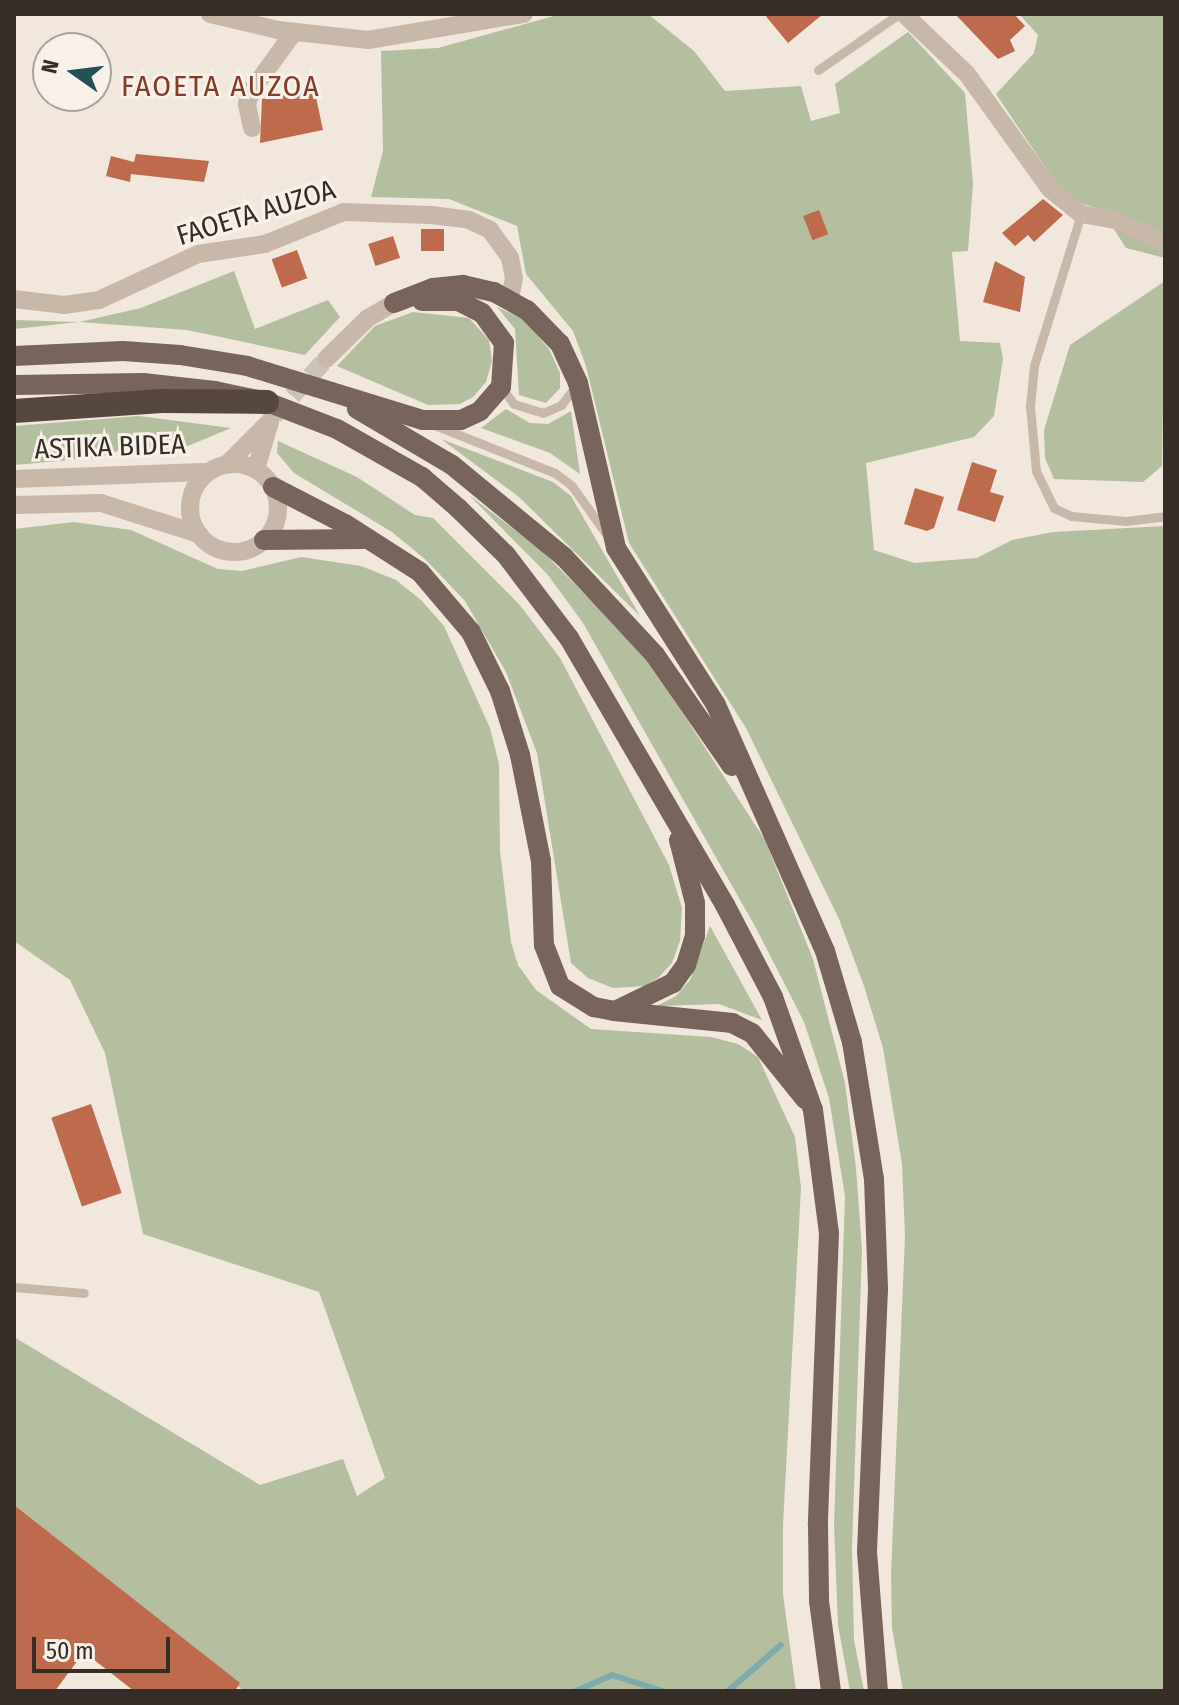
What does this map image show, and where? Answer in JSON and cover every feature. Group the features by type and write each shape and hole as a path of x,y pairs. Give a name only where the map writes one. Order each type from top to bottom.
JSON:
{"highway":[{"path":"14,411 162,401 267,402"}],"main road":[{"path":"394,303 433,288 463,285 510,299 544,324 578,383 616,548 716,705 825,951 852,1042 874,1179 878,1289 867,1552 878,1691"},
{"path":"14,356 123,351 180,355 247,366 422,420 461,420 480,411 501,387 504,343 482,313 458,301 394,303"},
{"path":"14,385 143,383 267,402 337,429 422,477 506,555 569,638 773,997 813,1110 829,1233 818,1525 819,1601 831,1691"},
{"path":"326,392 452,465 564,557 655,655 697,710 777,837"},
{"path":"273,487 420,572 471,632 500,691 520,755 541,861 548,965 560,986 576,998 614,1011 732,1023 752,1033 813,1110"},
{"path":"264,540 363,539"},
{"path":"614,1011 673,983 686,965 695,936 695,903 673,817"}],"street":[{"path":"210,14 294,32 368,40 524,14"},
{"path":"902,14 967,74 1031,169 1081,214 1116,220 1165,244"},
{"path":"252,128 247,104 252,90 294,32"},
{"name":"FAOETA AUZOA","path":"14,299 64,305 99,300 198,254 265,244 344,212 431,215 490,230 510,258 514,278 510,299"},
{"path":"326,359 368,318 394,303"},
{"path":"227,464 256,469 273,487 278,514 264,540 241,551 228,551 199,534 190,504 209,472 227,464 270,421 256,469"},
{"name":"ASTIKA BIDEA","path":"14,479 209,472"},
{"name":"ASTIKA BIDEA","path":"14,505 101,503 199,534"}],"lane":[{"path":"818,70 902,14"},
{"path":"1081,214 1034,366 1030,406 1036,471 1054,508 1071,516 1126,521 1165,516"},
{"path":"501,387 514,404 543,413 561,405 578,383"},
{"path":"422,420 555,473 572,486 616,548"},
{"path":"14,1287 84,1293"}],"green space":[{"path":"561,14 648,14 694,51 725,91 801,86 811,121 840,113 835,84 908,32 965,93 973,184 968,251 952,252 960,341 1000,343 1003,359 994,416 974,437 866,463 874,550 914,563 977,558 1012,540 1053,532 1165,526 1165,1691 903,1691 892,1628 891,1575 905,1235 902,1164 883,1048 864,986 839,919 746,728 629,543 586,366 573,331 526,274 517,226 449,199 371,197 383,151 381,51 438,48"},
{"path":"1019,14 1165,14 1165,258 1126,248 1101,209 1082,204 1056,183 996,94 1034,53 1038,35"},
{"path":"234,271 255,329 328,300 340,317 305,355 187,330 79,322 141,308"},
{"path":"1165,281 1162,466 1143,482 1054,479 1045,458 1044,430 1070,345"},
{"path":"497,307 525,320 549,349 560,373 560,388 546,403 519,395 515,329"},
{"path":"413,312 469,318 489,340 492,361 486,382 473,397 460,404 428,405 337,366 375,326"},
{"path":"14,320 79,322 14,329"},
{"path":"506,409 530,423 548,424 571,411 580,474 550,453 481,428"},
{"path":"139,416 231,428 183,448 121,450 95,458 14,465 14,426"},
{"path":"441,439 553,482 571,496 640,616 519,497"},
{"path":"278,441 357,477 415,515 433,518 519,604 560,658 669,865 682,908 680,941 672,963 659,977 645,986 613,988 588,978 571,963 537,753 506,672 465,601 426,560 392,532 294,473 277,453"},
{"path":"469,495 541,550 645,655 765,840 813,959 845,1083 862,1250 852,1548 854,1640 864,1691 850,1691 838,1625 834,1525 845,1196 829,1098 804,1022 756,928 583,623 548,575"},
{"path":"74,522 131,530 218,569 242,571 301,557 361,566 396,580 421,600 444,626 490,728 499,764 500,851 511,942 518,965 536,990 591,1029 711,1037 738,1044 758,1057 795,1137 801,1188 783,1525 783,1594 796,1691 244,1691 14,1506 14,1337 260,1485 343,1459 357,1496 385,1478 319,1292 143,1234 105,1053 70,980 14,941 14,529"},
{"path":"710,926 762,1020 719,1004 657,1006 676,996 690,980"}],"building":[{"path":"764,14 823,14 788,43"},
{"path":"955,14 1014,14 1025,26 1010,40 1015,51 998,59"},
{"path":"314,88 323,130 260,143 262,99"},
{"path":"136,154 209,161 204,182 131,174 130,182 106,176 111,156 134,162"},
{"path":"1043,199 1063,215 1034,242 1028,235 1015,246 1002,233"},
{"path":"819,210 828,234 812,240 803,216"},
{"path":"421,229 444,229 444,251 421,251"},
{"path":"393,236 400,258 375,266 368,244"},
{"path":"297,250 307,278 282,287 272,259"},
{"path":"995,261 1025,277 1020,312 983,302"},
{"path":"972,462 997,470 990,492 1004,496 995,522 957,510"},
{"path":"915,488 944,497 934,528 927,531 904,524"},
{"path":"91,1104 122,1193 82,1207 51,1118"},
{"path":"14,1505 240,1683 235,1691 134,1691 84,1652 55,1691 14,1691"}],"waterway":[{"path":"728,1691 781,1645"},
{"path":"576,1691 612,1675 662,1691"}],"tunnel":[{"path":"274,416 326,359"}],"district":[{"name":"FAOETA AUZOA","path":"221,86"}]}
